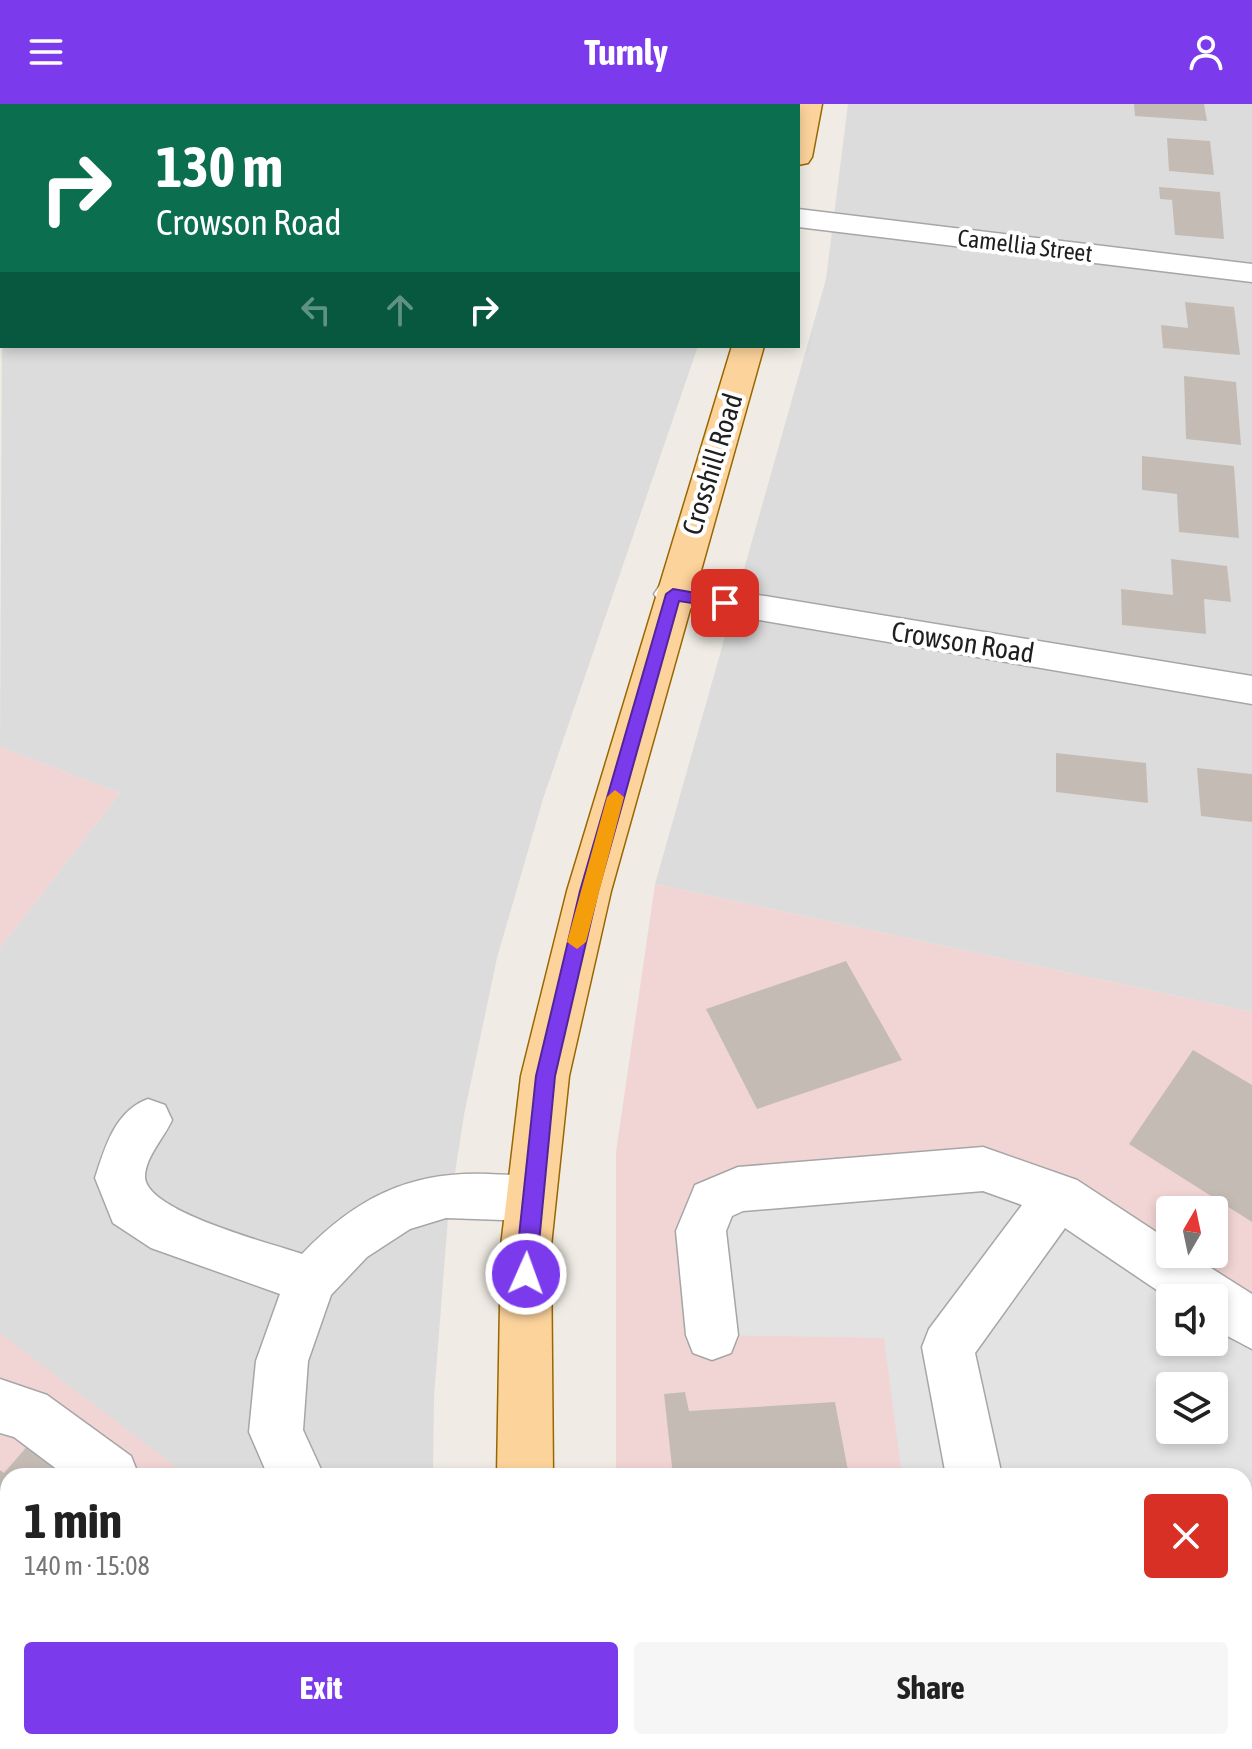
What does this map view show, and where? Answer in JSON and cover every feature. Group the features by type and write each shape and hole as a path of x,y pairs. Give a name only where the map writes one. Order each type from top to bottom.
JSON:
{"main road":[{"path":"800,146 808,104"},
{"name":"Crosshill Road","path":"525,1468 526,1246 545,1076 585,906 673,594 747,348"}],"street":[{"name":"Camellia Street","path":"800,218 1252,273"},
{"name":"Crowson Road","path":"673,594 1252,690"},
{"path":"148,1120 129,1148 120,1178 131,1207 169,1232 310,1281"},
{"path":"712,1335 701,1231 713,1201 738,1189 983,1169 1059,1196 1191,1284"},
{"path":"292,1468 276,1432 282,1361 310,1281 349,1240 396,1211 446,1195 531,1198"},
{"path":"972,1468 948,1347 1059,1196"},
{"path":"1228,1309 1252,1324"},
{"path":"0,1406 28,1414 100,1468"}],"shaded area":[{"path":"848,104 1252,104 1252,1012 655,884 826,279"},
{"path":"2,348 697,348 543,799 497,958 464,1115 448,1218 434,1397 433,1468 176,1468 0,1334 0,948 120,793 0,747"},
{"path":"0,747 120,793 0,948"},
{"path":"655,884 1252,1012 1252,1468 616,1468 616,1152"},
{"path":"983,1169 1156,1288 1156,1356 1228,1356 1228,1308 1252,1324 1252,1468 901,1468 884,1338 712,1335 713,1201"},
{"path":"0,1333 177,1468 0,1468"}],"building":[{"path":"1134,104 1204,104 1207,121 1135,116"},
{"path":"1167,138 1210,141 1214,175 1169,171"},
{"path":"1159,187 1220,192 1224,239 1175,235 1172,200 1160,199"},
{"path":"1185,302 1234,307 1240,355 1163,348 1161,325 1188,328"},
{"path":"1184,376 1236,382 1241,445 1186,439"},
{"path":"1142,456 1234,466 1239,538 1179,532 1177,494 1142,490"},
{"path":"1171,559 1227,566 1231,602 1204,599 1206,634 1122,625 1121,589 1173,595"},
{"path":"1056,753 1146,763 1148,803 1056,792"},
{"path":"1197,768 1252,774 1252,822 1201,816"},
{"path":"846,961 902,1060 757,1109 706,1009"},
{"path":"1193,1050 1252,1085 1252,1222 1228,1207 1228,1196 1211,1196 1129,1144"},
{"path":"685,1392 689,1411 835,1402 847,1468 672,1468 664,1394"},
{"path":"37,1435 80,1468 8,1468"}],"slow traffic":[{"path":"577,942 615,797"}],"route":[{"path":"526,1274 526,1246 545,1076 589,891 673,594 725,603"}]}
